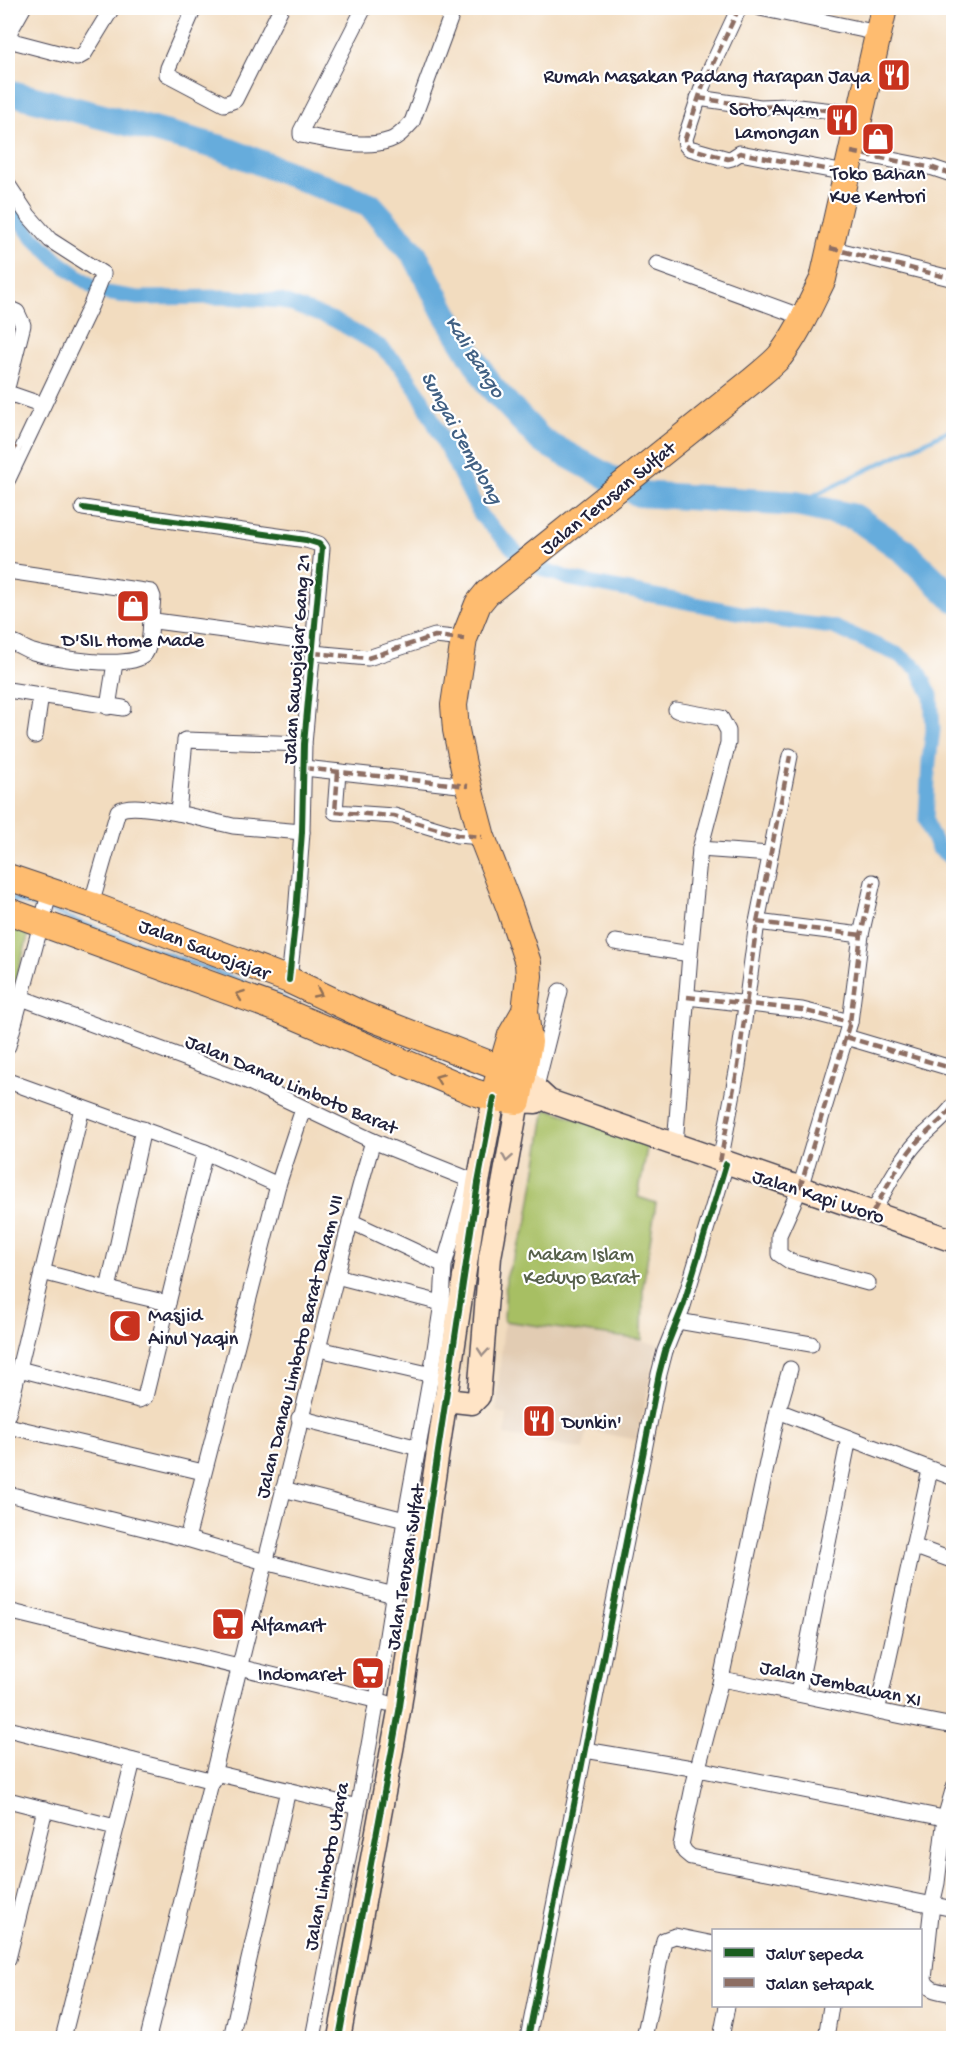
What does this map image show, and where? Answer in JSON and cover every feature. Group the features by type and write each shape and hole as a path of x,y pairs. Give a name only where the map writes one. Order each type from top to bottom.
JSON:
{"main road":[{"name":"Jalan Terusan Sulfat","path":"522,1091 529,1042 525,1011 529,976 526,953 482,837 456,730 454,705 464,639 478,604 488,593 779,358 805,318 823,279 884,8"},
{"name":"Jalan Sawojajar","path":"8,877 45,908 386,1055 522,1091"},
{"name":"Jalan Sawojajar","path":"8,910 91,905 289,980 522,1091"}],"street":[{"path":"23,8 10,31 10,38 16,42 77,57 84,54 112,8"},
{"path":"194,8 167,74 224,104 235,100 281,8"},
{"path":"364,8 300,131 301,135 359,143 377,143 392,140 401,133 412,122 454,8"},
{"path":"739,8 698,98 685,139 686,146 728,159 740,153 933,168 954,175"},
{"path":"760,8 878,33"},
{"path":"698,98 760,108 789,106 860,114"},
{"path":"8,185 28,215 50,240 103,274 91,305 43,405 14,448 8,479"},
{"path":"830,248 954,279"},
{"path":"657,264 805,318"},
{"path":"8,308 17,312 23,326 8,384"},
{"path":"8,393 43,405"},
{"name":"Jalan Sawojajar Gang 21","path":"83,508 306,540 319,544 322,548 304,744 302,832 289,980"},
{"path":"8,571 151,592 153,597 148,645 144,656 133,661 93,662 35,652 8,641"},
{"path":"151,619 368,658 435,636 464,639"},
{"path":"8,690 116,707 115,663"},
{"path":"35,736 41,695"},
{"path":"675,1145 700,849 728,743 728,731 721,718 676,710"},
{"path":"178,813 184,740 304,744"},
{"path":"528,2038 652,1407 665,1350 678,1321 723,1163 757,922 790,756"},
{"path":"304,768 468,786"},
{"path":"338,772 335,812 394,816 449,833 482,837"},
{"path":"91,905 118,811 123,807 178,813 233,826 302,832"},
{"path":"700,849 770,854"},
{"path":"868,1283 791,1262 779,1254 779,1234 800,1188 846,1037 861,935 873,882"},
{"path":"8,1046 14,996 45,908"},
{"path":"757,922 861,935"},
{"path":"615,942 690,954"},
{"path":"522,1091 560,991"},
{"name":"Jalan Danau Limboto Barat","path":"14,996 247,1081 373,1141 474,1181"},
{"path":"687,997 802,1010 850,1022"},
{"path":"846,1037 954,1069"},
{"path":"8,1081 205,1152 278,1185"},
{"name":"Jalan Kapi Woro","path":"522,1091 723,1163 954,1241"},
{"name":"Jalan Terusan Sulfat","path":"442,1385 472,1403 479,1396 479,1255 474,1181 522,1091"},
{"name":"Jalan Terusan Sulfat","path":"339,2038 400,1706 402,1594 433,1421 442,1385 451,1305 479,1255 522,1091"},
{"path":"873,1212 902,1161 954,1105"},
{"path":"8,1414 82,1108"},
{"path":"187,1539 278,1185 303,1109"},
{"path":"108,1289 143,1129"},
{"name":"Jalan Danau Limboto Barat Dalam VII","path":"148,2038 214,1777 299,1418 373,1141"},
{"path":"19,1369 139,1400 144,1398 205,1152"},
{"path":"336,1276 451,1305 444,1265 474,1181"},
{"path":"350,1221 444,1265"},
{"path":"42,1272 168,1303"},
{"path":"678,1321 811,1344"},
{"path":"319,1349 442,1385"},
{"path":"790,1369 778,1411 721,1679 681,1845 691,1857 954,1910"},
{"path":"778,1411 954,1478"},
{"path":"299,1418 419,1448"},
{"name":"Jalan Limboto Utara","path":"313,2038 377,1700 402,1594 405,1520 419,1448 433,1421"},
{"path":"8,1426 203,1472"},
{"path":"798,1693 849,1438"},
{"path":"877,1712 930,1470"},
{"path":"283,1489 405,1520"},
{"path":"8,1494 187,1539 265,1562 402,1594"},
{"path":"913,1546 954,1561"},
{"path":"8,1611 400,1706"},
{"name":"Jalan Jembawan XI","path":"721,1679 954,1726"},
{"path":"8,1729 133,1761 288,1790 358,1807"},
{"path":"585,1750 698,1769 949,1819"},
{"path":"63,2038 133,1761"},
{"path":"954,1786 932,1905 924,1979 926,1986 930,1989 954,1994"},
{"path":"231,2038 288,1790"},
{"path":"8,1800 115,1827"},
{"path":"8,1959 45,1809"},
{"path":"334,1929 358,1934"},
{"path":"644,2038 664,1940 675,1936 712,1944"},
{"path":"721,2038 727,2007"},
{"path":"826,2038 831,2007"}],"shaded area":[{"path":"504,1321 658,1344 637,1440 587,1430 584,1450 505,1435 507,1415 496,1411"}],"green space":[{"path":"8,916 31,926 15,983 8,983"},
{"name":"Makam Islam Keduyo Barat","path":"546,1108 648,1143 638,1197 656,1203 643,1287 642,1340 504,1321 506,1277 527,1224"}],"waterway":[{"name":"Kali Bango","path":"8,92 222,148 370,205 415,255 445,313 491,387 542,441 639,494 796,504 855,517 904,551 954,599"},
{"name":"Sungai Jemplong","path":"8,205 30,234 58,261 100,292 138,298 226,297 281,301 334,320 381,347 400,366 420,395 481,516 527,563 570,579 777,620 833,627 899,655 918,669 931,695 933,730 926,820 938,848 954,861"},
{"path":"796,504 954,428"},
{"path":"8,898 50,911 285,999"}],"marked path":[{"path":"739,8 703,85 685,139 686,145 689,148 728,159 740,153 846,173"},
{"path":"698,98 760,107 789,106 860,114"},
{"path":"851,152 933,168 954,175"},
{"path":"830,248 954,279"},
{"path":"8,446 21,450"},
{"path":"313,653 368,658 435,636 464,639"},
{"path":"720,1162 738,1066 757,922 790,756"},
{"path":"304,768 468,786"},
{"path":"338,772 335,812 394,816 457,835 482,837"},
{"path":"800,1188 850,1022 861,935 873,882"},
{"path":"757,922 861,935"},
{"path":"687,997 802,1010 850,1022"},
{"path":"846,1037 954,1069"},
{"path":"873,1212 893,1175 911,1149 954,1105"}],"cycle path":[{"path":"83,508 306,540 319,544 322,548 304,744 302,832 289,980"},
{"path":"339,2038 400,1706 478,1183 494,1098"},
{"path":"528,2038 659,1374 665,1351 683,1306 726,1164"}],"place":[{"name":"Rumah Masakan Padang Harapan Jaya","path":"894,75"},
{"name":"Soto Ayam Lamongan","path":"842,120"},
{"name":"Toko Bahan Kue Kentori","path":"878,139"},
{"name":"D'SIL Home Made","path":"133,606"},
{"name":"Masjid Ainul Yaqin","path":"125,1326"},
{"name":"Dunkin'","path":"539,1421"},
{"name":"Alfamart","path":"228,1624"},
{"name":"Indomaret","path":"368,1673"}]}
